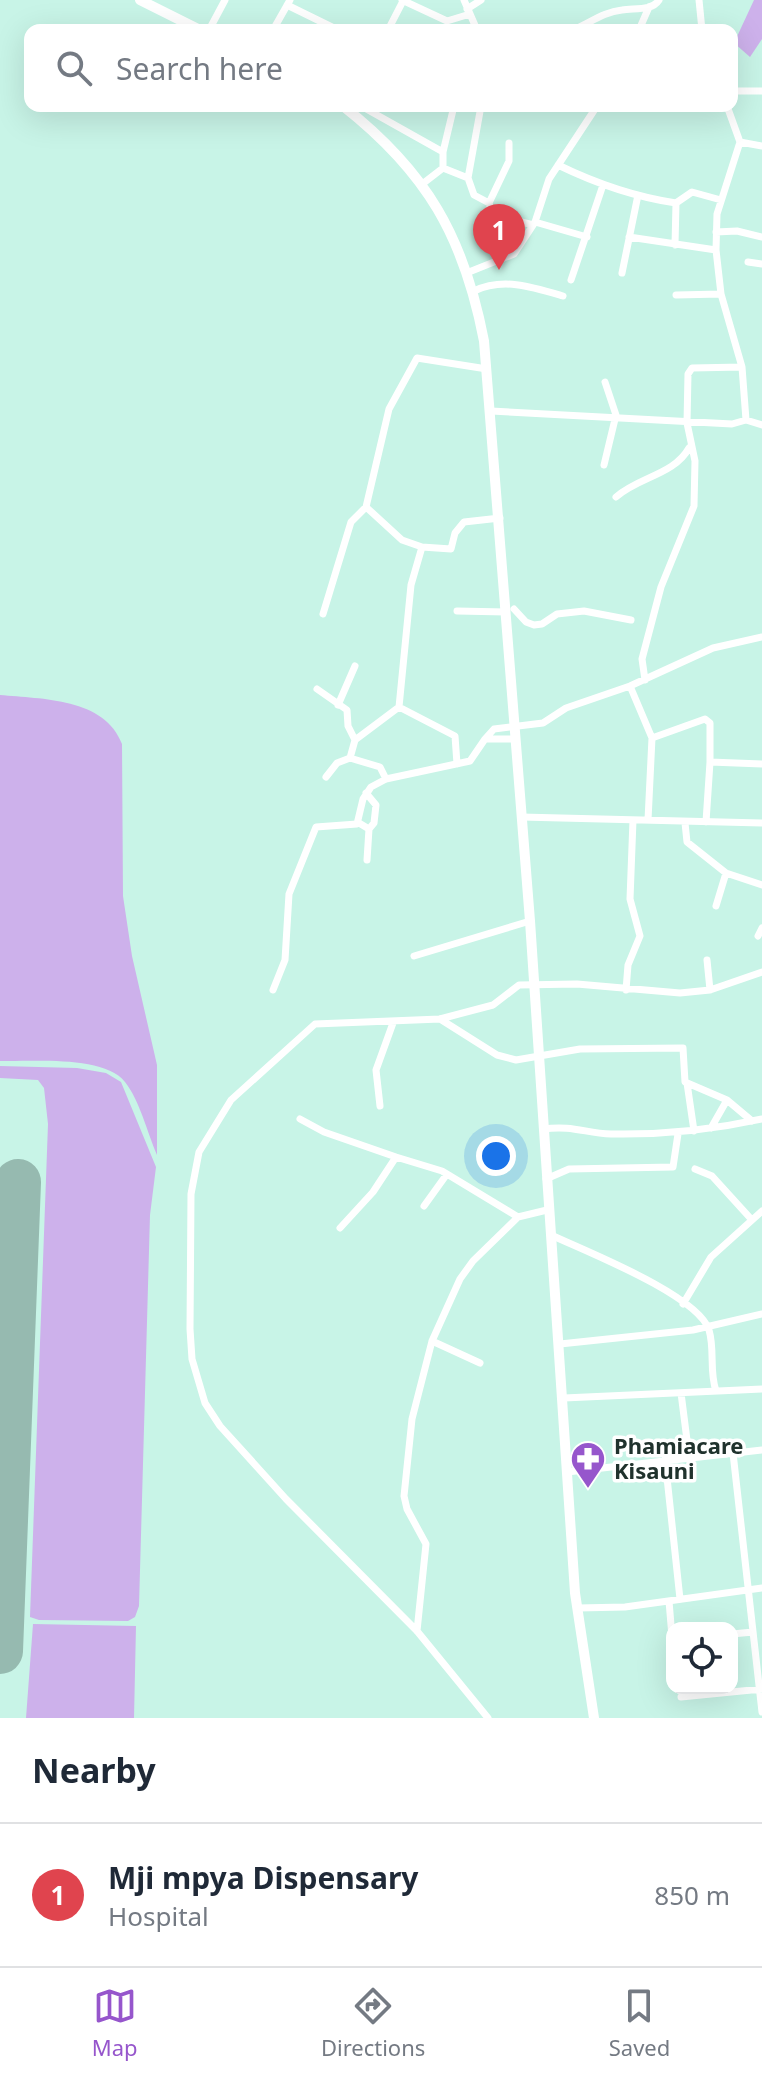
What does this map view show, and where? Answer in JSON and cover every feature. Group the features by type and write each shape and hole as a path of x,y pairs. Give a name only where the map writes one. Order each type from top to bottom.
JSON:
{"main road":[{"path":"140,0 156,4 190,24"},
{"path":"351,112 391,148 445,220 469,272 487,369 530,921 547,1210 560,1344 567,1472 578,1608 594,1718"}],"street":[{"path":"212,24 225,0"},
{"path":"391,24 402,0 446,24"},
{"path":"464,0 474,24"},
{"path":"450,24 481,0"},
{"path":"582,24 618,10 649,7 659,0"},
{"path":"699,0 701,24"},
{"path":"277,24 289,3 327,24"},
{"path":"642,24 649,7"},
{"path":"738,91 762,91"},
{"path":"372,112 443,152"},
{"path":"443,168 443,152 453,112"},
{"path":"480,112 468,178 474,195 489,203"},
{"path":"469,272 514,254 534,224 549,179 593,112"},
{"path":"729,112 740,142 721,200 716,250 721,294 742,367 746,420"},
{"path":"740,142 762,146"},
{"path":"509,143 509,161 489,203 492,214 587,237"},
{"path":"558,165 603,185 638,195 676,203 692,192 721,200"},
{"path":"443,168 468,178"},
{"path":"421,185 443,168"},
{"path":"571,280 603,185"},
{"path":"622,273 638,195"},
{"path":"675,245 676,203"},
{"path":"716,232 737,231 762,237"},
{"path":"629,237 716,250"},
{"path":"748,262 762,264"},
{"path":"474,291 489,284 518,284 563,296"},
{"path":"676,295 721,294"},
{"path":"323,614 351,522 366,507 389,409 417,358 487,369"},
{"path":"645,680 642,659 664,574 694,506 695,461 689,448 688,374 692,368 742,367"},
{"path":"604,465 616,415 605,382"},
{"path":"491,411 616,415 732,424 746,420 762,425"},
{"path":"616,497 628,486 666,469 689,448"},
{"path":"366,507 402,540 422,547 451,549 455,533 464,522 500,518"},
{"path":"350,758 355,740 399,707 411,585 422,547"},
{"path":"507,631 514,609 526,622 534,625 542,624 557,614 584,611 631,620"},
{"path":"457,611 506,612"},
{"path":"359,823 366,793 386,779 470,761 494,729 543,723 566,708 645,680 713,648 762,637"},
{"path":"338,705 355,666"},
{"path":"630,686 652,738 648,820"},
{"path":"317,689 347,710 348,726 355,740"},
{"path":"399,707 455,736 457,764"},
{"path":"652,738 705,719 710,723 706,822"},
{"path":"485,739 516,739"},
{"path":"326,777 337,763 350,758 380,767 386,779"},
{"path":"710,762 762,764"},
{"path":"366,793 376,805 374,823 369,829 367,860"},
{"path":"521,817 762,823"},
{"path":"626,990 628,965 640,936 630,899 633,820"},
{"path":"273,990 285,960 289,894 312,833 320,825 359,823 369,829"},
{"path":"685,823 687,842 726,873 762,885"},
{"path":"716,906 726,873"},
{"path":"414,956 530,921"},
{"path":"758,936 762,928"},
{"path":"707,960 710,990"},
{"path":"488,1718 417,1631 220,1426 205,1403 197,1381 190,1329 191,1194 196,1161 204,1139 225,1106 315,1024 440,1019 493,1005 512,988 533,983 680,993 710,990 762,972"},
{"path":"440,1019 497,1055 516,1060 538,1059 580,1049 683,1048 683,1079 727,1100 752,1121"},
{"path":"380,1106 376,1070 393,1023"},
{"path":"687,1083 694,1131"},
{"path":"711,1128 727,1100"},
{"path":"300,1119 324,1132 425,1164 518,1217"},
{"path":"543,1129 564,1126 605,1134 678,1134 762,1119"},
{"path":"546,1179 569,1169 673,1167 678,1134"},
{"path":"340,1228 373,1192 396,1157"},
{"path":"695,1169 712,1176 752,1220"},
{"path":"424,1206 447,1174"},
{"path":"417,1631 426,1544 404,1496 412,1419 432,1341 460,1279 518,1217 547,1210"},
{"path":"683,1304 711,1257 762,1211"},
{"path":"551,1235 648,1279 708,1327 716,1391"},
{"path":"560,1344 708,1327 762,1314"},
{"path":"432,1341 480,1363"},
{"path":"564,1398 762,1389"},
{"path":"681,1393 689,1456"},
{"path":"567,1472 762,1450"},
{"path":"733,1453 753,1632 759,1654 762,1712"},
{"path":"665,1459 680,1599"},
{"path":"578,1608 669,1601 762,1588"},
{"path":"669,1601 671,1622"},
{"path":"738,1633 753,1632"},
{"path":"681,1697 761,1689"}],"shaded area":[{"path":"754,0 762,0 762,39 750,57 738,46 738,34"},
{"path":"0,695 53,700 87,709 114,729 122,744 123,896 132,956 157,1065 157,1155 135,1098 115,1073 101,1067 67,1062 0,1061"},
{"path":"0,1066 77,1068 106,1073 121,1082 156,1167 150,1215 139,1606 135,1617 128,1621 39,1620 30,1617 48,1124 44,1088 38,1080 0,1078"},
{"path":"33,1624 136,1626 134,1718 26,1718"}],"taxiway":[{"path":"0,1181 23,1190 29,1200 28,1212 16,1229"},
{"path":"0,1257 15,1268"},
{"path":"0,1602 2,1597"}],"runway":[{"path":"0,1651 18,1182"}],"place":[{"name":"Mji mpya Dispensary","path":"499,270"},
{"name":"Phamiacare Kisauni","path":"588,1490"}]}
